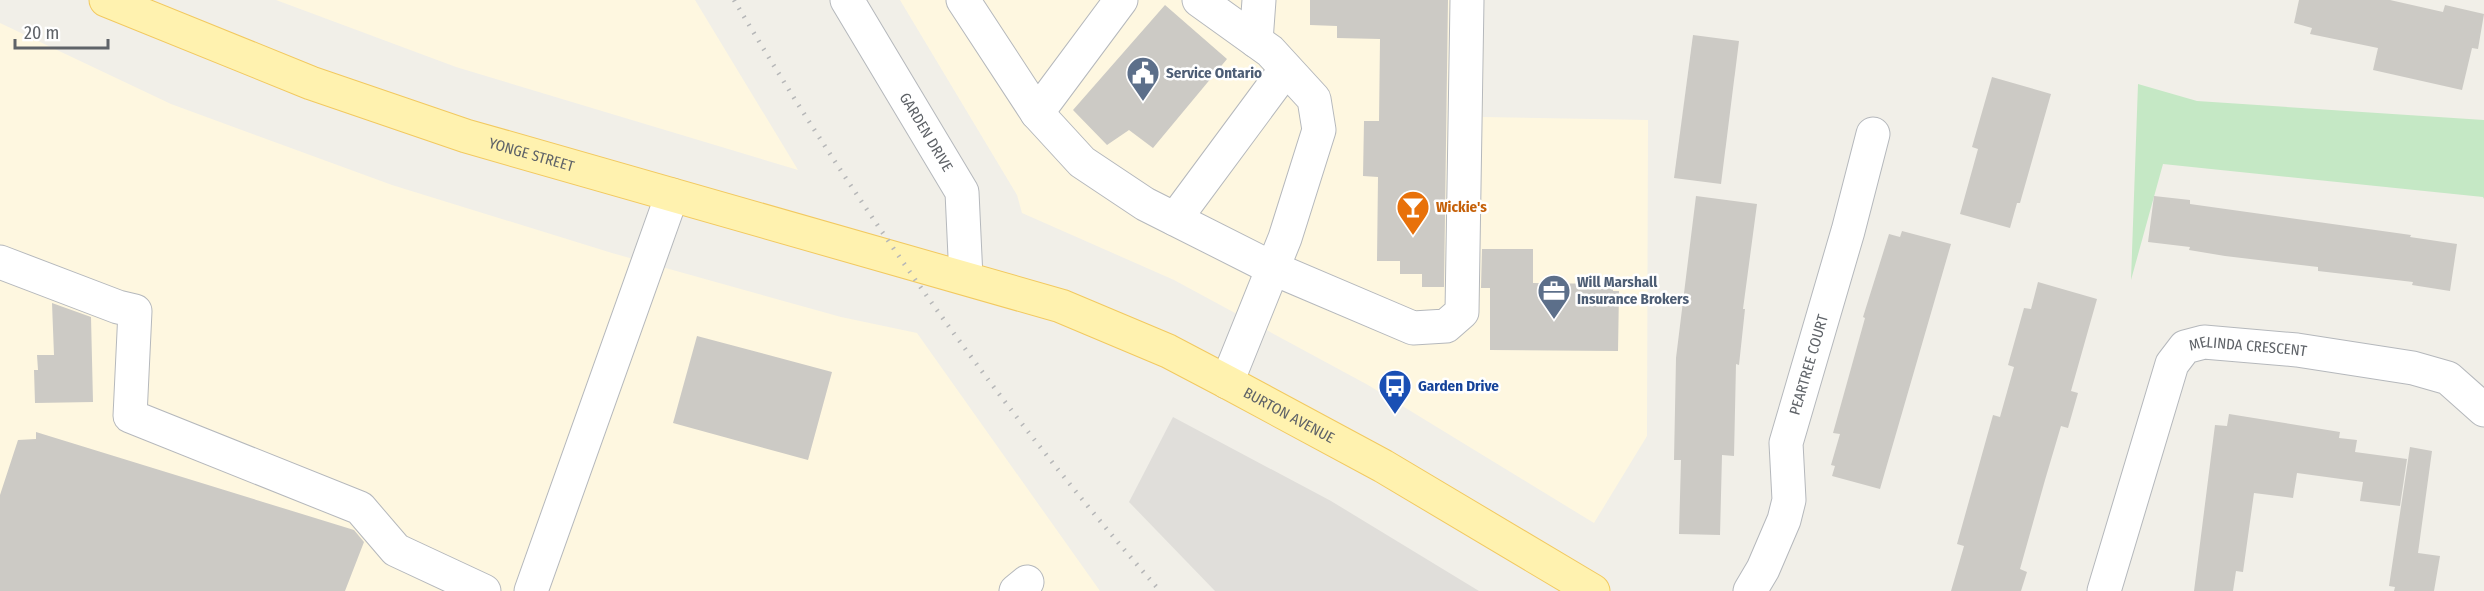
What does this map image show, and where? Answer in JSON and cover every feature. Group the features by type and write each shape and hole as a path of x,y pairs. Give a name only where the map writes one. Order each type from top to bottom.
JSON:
{"main road":[{"name":"YONGE STREET","path":"106,0 254,61 363,102 466,136 966,278"},
{"name":"BURTON AVENUE","path":"966,278 1080,313 1168,351 1383,466 1593,591"}],"street":[{"name":"GARDEN DRIVE","path":"847,0 962,192 966,278"},
{"path":"963,0 1037,113 1082,162 1145,204 1272,268 1413,328 1446,326 1462,312 1467,0"},
{"path":"1037,113 1121,0"},
{"path":"1199,0 1270,51 1314,99 1319,130 1285,238 1227,382"},
{"path":"1256,41 1260,0"},
{"path":"1175,219 1286,69"},
{"name":"PEARTREE COURT","path":"1749,591 1763,568 1784,520 1789,500 1786,443 1848,231 1873,134"},
{"path":"531,591 672,195"},
{"path":"0,262 118,307 135,311 130,416 360,507 396,550 484,591"},
{"name":"MELINDA CRESCENT","path":"2104,591 2172,364 2185,346 2204,342 2285,349 2413,368 2448,378 2484,410"}],"shaded area":[{"path":"276,0 695,0 798,170 456,67"},
{"path":"900,0 1484,0 1483,117 1648,120 1647,436 1594,523 1368,385 1174,280 1022,213 1017,195"},
{"path":"0,23 171,104 392,185 612,253 841,317 917,333 1100,591 0,591"},
{"path":"1173,417 1331,501 1479,591 1215,591 1129,502"}],"green space":[{"path":"2138,84 2197,101 2484,120 2484,199 2483,197 2163,164 2131,280"}],"building":[{"path":"1310,0 1448,0 1444,287 1422,287 1422,274 1400,274 1400,261 1377,261 1378,177 1363,176 1364,121 1379,121 1380,39 1337,38 1337,26 1310,25"},
{"path":"2299,0 2390,0 2443,12 2445,5 2484,14 2478,49 2472,48 2462,90 2373,70 2378,48 2310,34 2312,28 2294,23"},
{"path":"1165,5 1227,59 1153,148 1129,130 1107,145 1073,110"},
{"path":"1693,35 1739,41 1721,184 1674,178"},
{"path":"1992,77 2051,94 2020,203 2017,203 2010,228 1960,214 1978,149 1972,147"},
{"path":"1696,196 1757,204 1743,309 1745,309 1739,365 1736,364 1734,456 1722,455 1720,535 1679,534 1681,460 1674,460 1676,358"},
{"path":"2154,196 2190,200 2190,204 2411,235 2410,237 2457,244 2450,291 2412,285 2413,282 2318,271 2318,267 2225,256 2189,250 2190,247 2148,242"},
{"path":"1902,231 1951,244 1880,489 1832,476 1835,466 1831,465 1840,434 1833,433 1865,318 1863,317 1889,234 1900,237"},
{"name":"Will Marshall Insurance Brokers","path":"1482,249 1533,249 1533,283 1613,284 1613,291 1619,291 1618,351 1490,350 1490,288 1481,288"},
{"path":"2038,282 2097,299 2071,391 2078,393 2068,428 2061,426 2045,480 2020,569 2027,572 2021,591 1951,591 1964,546 1957,544 1993,415 2000,417 2014,367 2008,365 2024,308 2031,309"},
{"path":"52,303 91,317 93,402 35,403 34,370 38,370 37,355 54,355"},
{"path":"697,336 832,372 808,460 673,423"},
{"path":"2229,414 2340,432 2339,438 2357,440 2355,452 2407,459 2400,506 2360,501 2363,482 2297,473 2293,498 2254,493 2243,572 2236,571 2233,591 2194,591 2215,425 2227,426"},
{"path":"36,432 354,530 364,542 345,591 0,591 0,495 18,440 36,439"},
{"path":"2410,447 2432,451 2418,553 2440,556 2434,591 2394,591 2395,587 2389,586"}],"railway":[{"path":"734,0 830,154 934,305 1043,451 1160,591"}],"place":[{"name":"Service Ontario","path":"1143,102"},
{"name":"Wickie's","path":"1413,236"},
{"name":"Will Marshall Insurance Brokers","path":"1554,320"},
{"name":"Garden Drive","path":"1395,415"}]}
